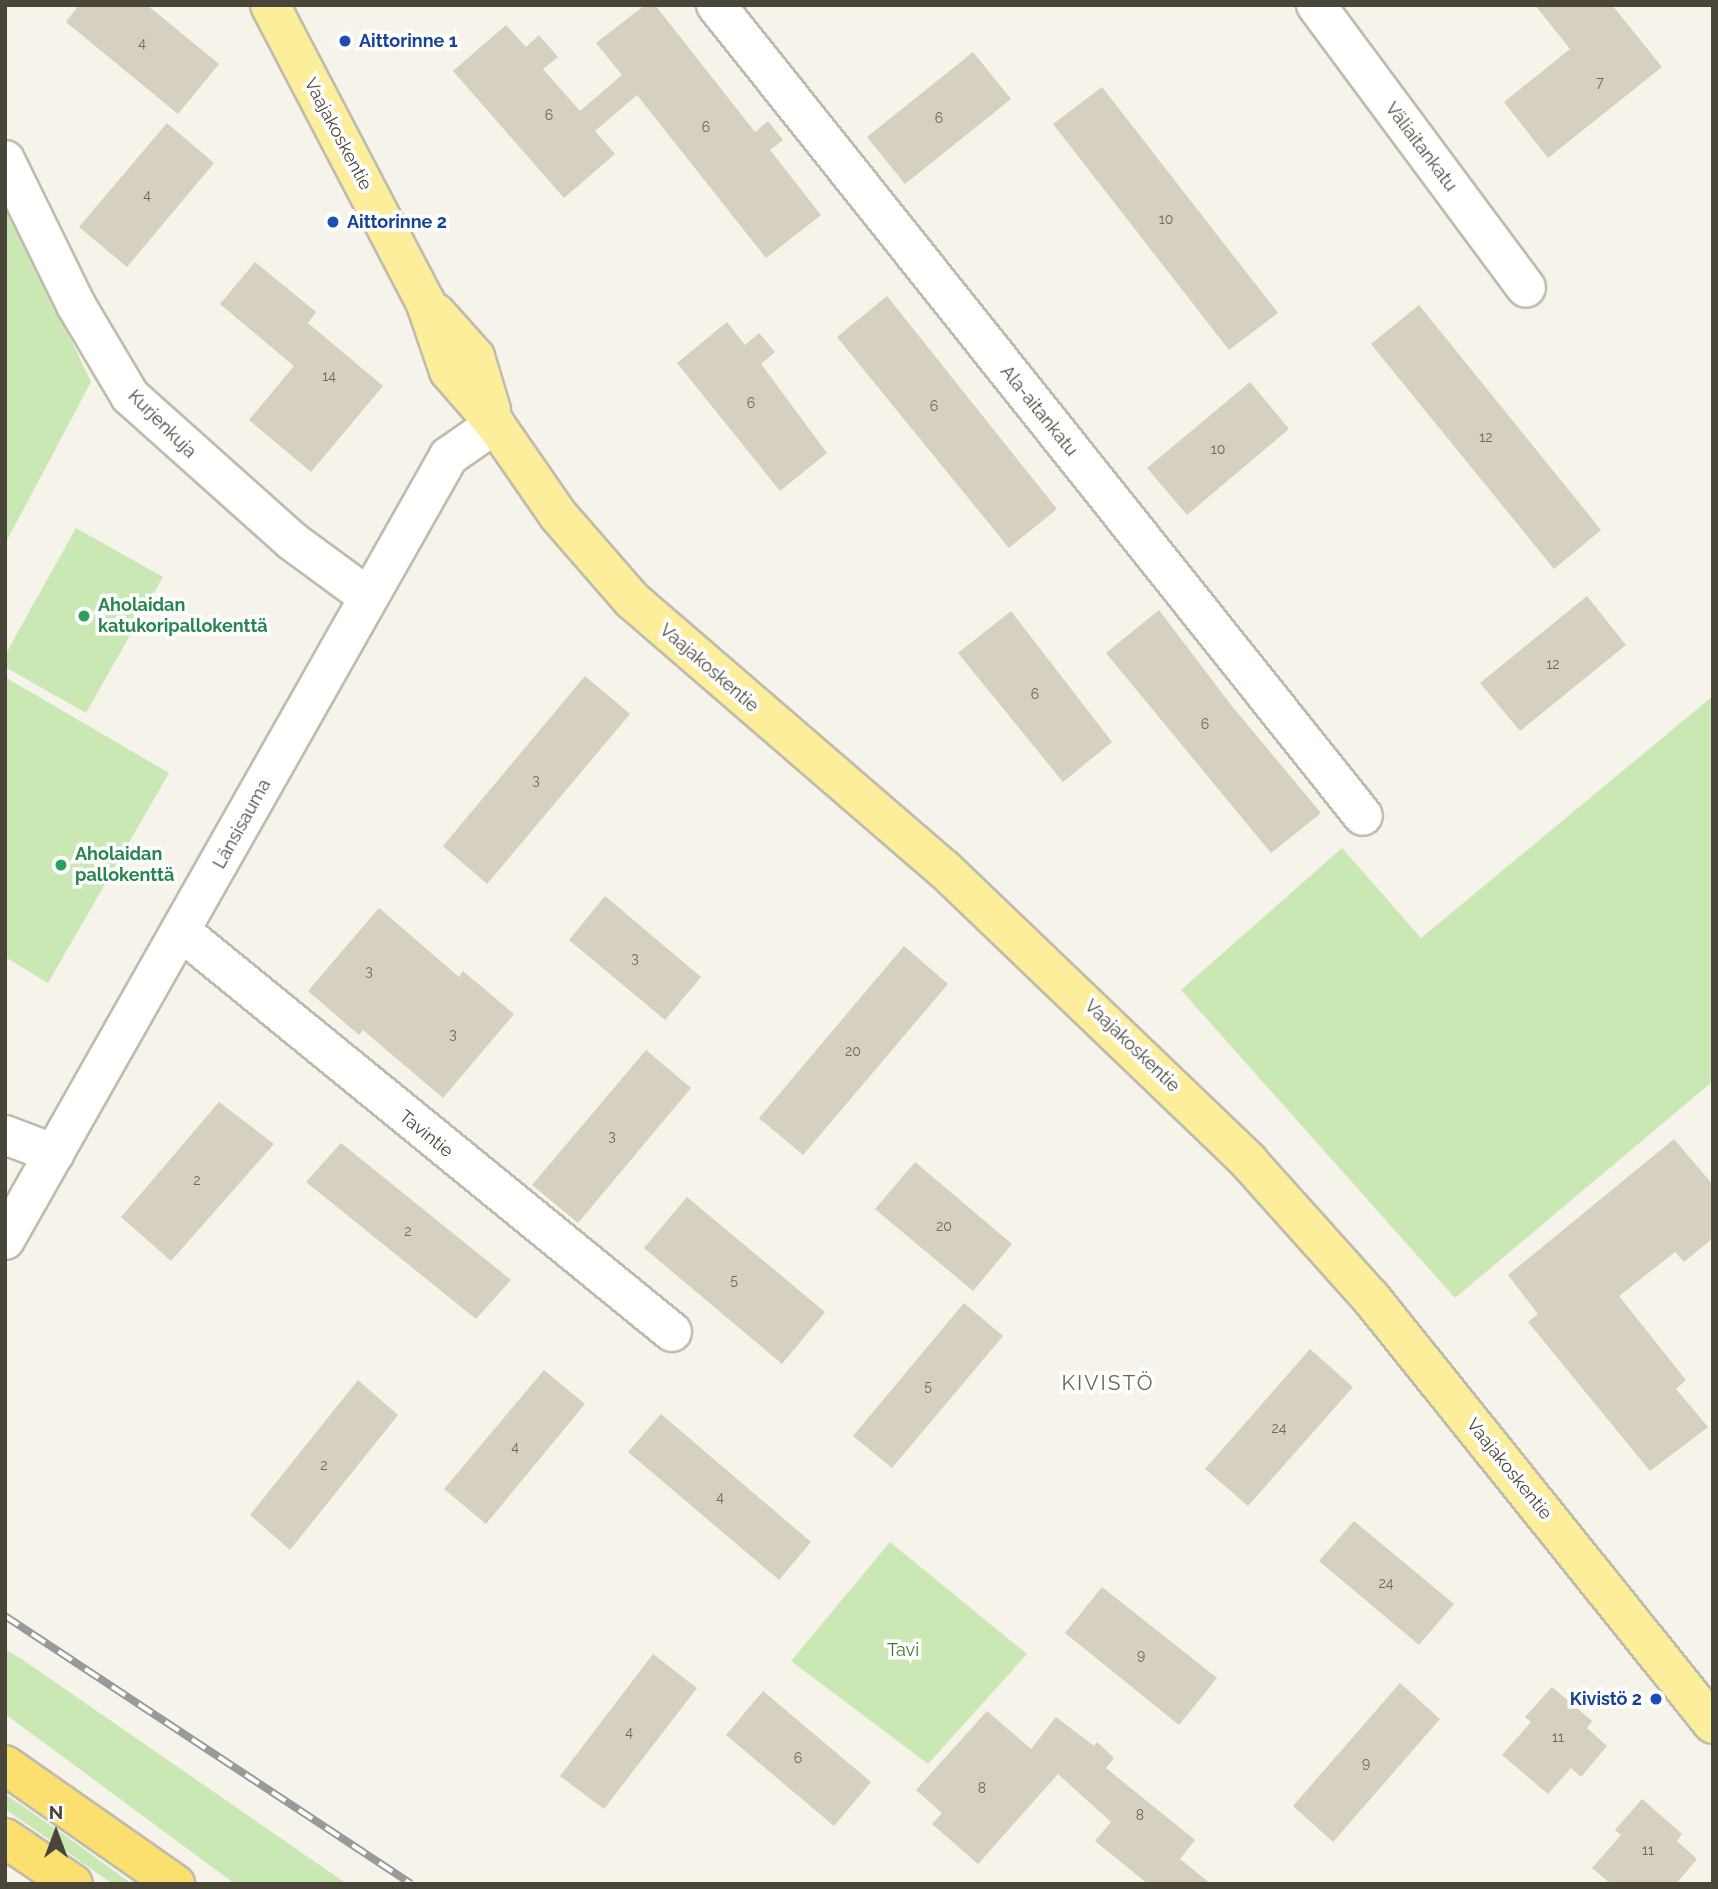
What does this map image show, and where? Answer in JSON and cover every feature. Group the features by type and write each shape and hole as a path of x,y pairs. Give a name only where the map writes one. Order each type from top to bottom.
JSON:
{"highway":[{"path":"5,1765 175,1884"},
{"path":"5,1838 73,1884"}],"main road":[{"name":"Vaajakoskentie","path":"270,5 425,301 475,356 495,424 558,515 632,600 944,869 1248,1161 1371,1298 1713,1724"}],"street":[{"name":"Ala-aitankatu","path":"716,5 1363,816"},
{"name":"Väliaitankatu","path":"1316,5 1526,288"},
{"name":"Kurjenkuja","path":"5,160 76,305 130,396 292,541 367,596"},
{"name":"Länsisauma","path":"5,1240 183,933 367,596 449,456 495,424"},
{"name":"Tavintie","path":"183,933 671,1332"},
{"path":"5,1135 55,1154"}],"green space":[{"path":"5,200 91,382 5,544"},
{"name":"Aholaidan katukoripallokenttä","path":"76,528 163,577 86,713 5,667 5,655"},
{"name":"Aholaidan pallokenttä","path":"5,677 169,773 48,983 5,957"},
{"path":"1713,696 1713,1081 1455,1298 1181,990 1342,848 1421,938"},
{"name":"Tavi","path":"890,1542 1027,1654 928,1764 791,1661"},
{"path":"5,1649 347,1884 235,1884 5,1714"},
{"path":"5,1794 132,1884 113,1884 5,1809"}],"building":[{"path":"79,5 147,5 219,64 178,114 66,22"},
{"path":"645,5 655,5 755,132 768,121 783,140 770,150 821,215 766,258 637,95 595,131 615,154 564,198 453,71 506,25 526,47 539,35 558,57 543,69 580,111 622,75 596,43"},
{"path":"1535,5 1612,5 1662,67 1548,158 1504,102 1570,49"},
{"path":"973,52 1011,99 905,184 867,137"},
{"path":"1102,87 1278,313 1229,350 1053,124"},
{"path":"167,123 214,163 127,267 79,227"},
{"path":"255,262 316,312 308,323 383,386 311,472 249,420 294,366 220,304"},
{"path":"887,296 1057,509 1009,548 837,337"},
{"path":"1419,305 1601,530 1554,569 1371,344"},
{"path":"727,322 745,345 759,333 775,352 761,364 827,453 780,491 677,363"},
{"path":"1250,382 1289,429 1187,515 1147,468"},
{"path":"1587,596 1626,645 1520,731 1480,683"},
{"path":"1159,610 1231,705 1321,813 1271,853 1106,653"},
{"path":"1011,611 1112,742 1063,782 958,653"},
{"path":"585,676 630,714 487,884 443,846"},
{"path":"605,896 701,977 665,1020 569,940"},
{"path":"379,908 459,977 463,971 514,1014 443,1098 363,1030 359,1035 308,991"},
{"path":"904,946 948,984 803,1155 759,1118"},
{"path":"646,1050 691,1088 578,1223 532,1185"},
{"path":"219,1102 274,1144 171,1261 121,1217"},
{"path":"1674,1139 1713,1185 1713,1238 1684,1262 1675,1252 1619,1296 1686,1380 1676,1389 1708,1427 1650,1471 1528,1322 1538,1314 1508,1275"},
{"path":"341,1143 511,1280 476,1319 306,1182"},
{"path":"915,1162 1012,1244 973,1291 875,1209"},
{"path":"687,1197 825,1312 782,1364 644,1248"},
{"path":"964,1303 1003,1336 892,1468 853,1436"},
{"path":"1310,1349 1353,1387 1248,1506 1205,1469"},
{"path":"544,1370 585,1404 486,1524 444,1489"},
{"path":"358,1380 398,1415 290,1550 250,1515"},
{"path":"661,1414 811,1542 779,1580 628,1452"},
{"path":"1354,1521 1454,1604 1419,1645 1319,1561"},
{"path":"1102,1587 1217,1678 1179,1725 1065,1633"},
{"path":"653,1654 697,1688 604,1809 560,1776"},
{"path":"1400,1683 1440,1719 1333,1842 1293,1806"},
{"path":"1552,1687 1592,1721 1587,1728 1607,1746 1581,1777 1571,1768 1548,1794 1502,1755 1531,1722 1525,1717"},
{"path":"763,1691 871,1782 834,1826 726,1735"},
{"path":"987,1711 1031,1749 1056,1717 1094,1746 1097,1742 1114,1758 1106,1768 1195,1840 1180,1859 1211,1884 1148,1884 1095,1841 1111,1822 1058,1774 978,1864 932,1824 942,1813 916,1790"},
{"path":"1642,1799 1682,1834 1677,1841 1697,1859 1676,1884 1611,1884 1592,1868 1621,1835 1615,1830"}],"railway":[{"path":"5,1616 411,1884"}],"place":[{"name":"Aittorinne 1","path":"345,41"},
{"name":"Aittorinne 2","path":"333,222"},
{"name":"Aholaidan katukoripallokenttä","path":"84,616"},
{"name":"Aholaidan pallokenttä","path":"61,865"},
{"name":"Kivistö 2","path":"1656,1699"}],"district":[{"name":"KIVISTÖ","path":"1108,1383"}]}
